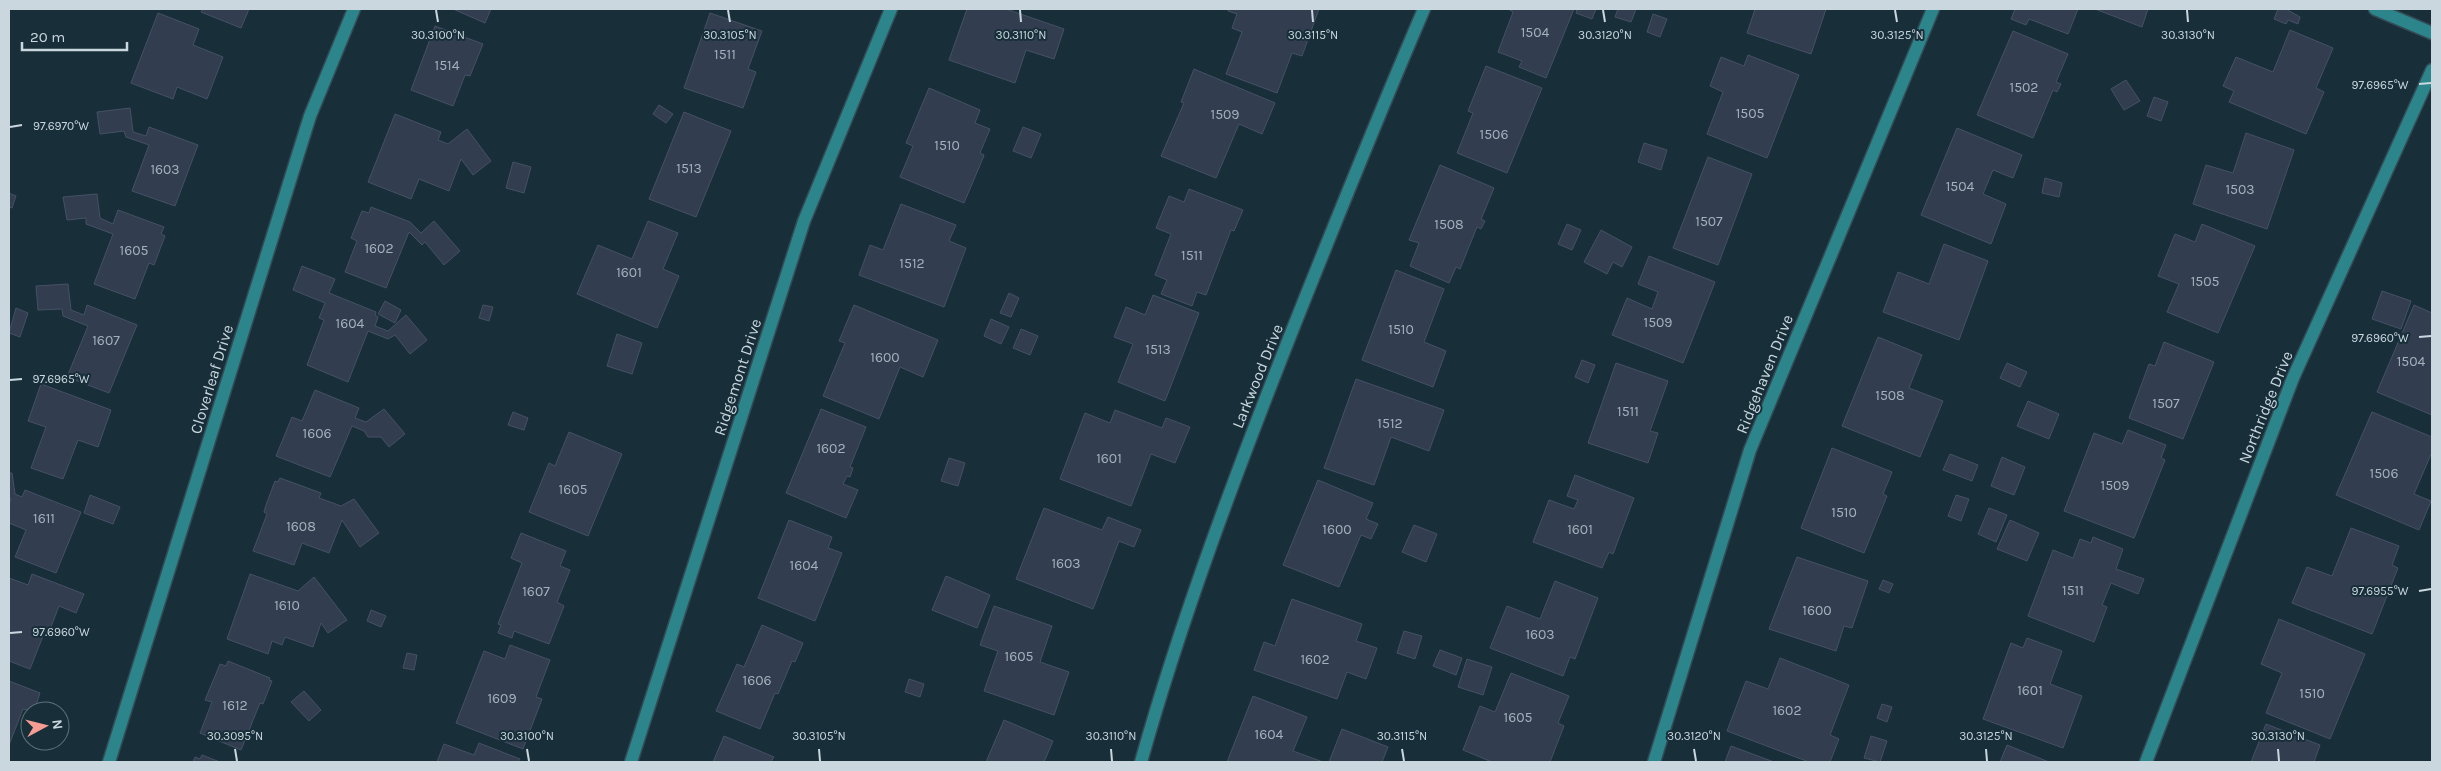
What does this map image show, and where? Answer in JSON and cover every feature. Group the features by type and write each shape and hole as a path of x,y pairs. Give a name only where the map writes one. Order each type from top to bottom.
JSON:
{"street":[{"name":"Cloverleaf Drive","path":"109,762 310,116 354,9"},
{"name":"Ridgemont Drive","path":"631,762 804,221 891,9"},
{"name":"Larkwood Drive","path":"1141,762 1154,714 1235,476 1370,135 1424,9"},
{"name":"Ridgehaven Drive","path":"1654,762 1750,450 1932,9"},
{"path":"2375,9 2432,33"},
{"name":"Northridge Drive","path":"2146,762 2293,378 2432,70"}],"building":[{"path":"203,9 249,9 241,28 201,12"},
{"path":"453,9 491,9 485,23"},
{"path":"967,9 1006,9 1064,29 1054,59 1026,50 1015,83 949,60"},
{"path":"1228,9 1319,9 1302,56 1292,53 1277,93 1226,74 1242,32 1232,28 1237,14 1228,11"},
{"path":"1508,9 1574,9 1546,78 1519,67 1522,61 1498,52 1513,12"},
{"path":"1577,9 1596,9 1592,19 1576,13"},
{"path":"1618,9 1636,9 1631,22 1615,17"},
{"path":"1755,9 1826,9 1811,54 1747,33"},
{"path":"2015,9 2078,9 2068,34 2029,19 2026,25 2011,19"},
{"path":"2095,9 2148,9 2142,27"},
{"path":"2278,9 2286,9 2300,17 2298,24 2288,20 2286,24 2274,19"},
{"path":"158,13 199,29 193,45 223,57 207,99 177,87 173,99 131,83"},
{"path":"710,13 762,31 748,69 756,72 743,108 684,88"},
{"path":"1653,14 1667,19 1660,37 1647,32"},
{"path":"435,26 483,44 470,76 465,75 453,106 411,90"},
{"path":"2290,30 2333,48 2316,88 2324,92 2306,134 2229,102 2234,91 2223,86 2236,57 2273,72"},
{"path":"2013,31 2068,54 2056,82 2061,84 2057,92 2053,90 2033,138 1977,115"},
{"path":"1748,55 1799,75 1767,158 1707,134 1723,92 1710,86 1721,57 1744,66"},
{"path":"1486,66 1542,88 1507,173 1457,153 1473,113 1468,111"},
{"path":"1194,69 1275,103 1262,134 1239,124 1216,178 1161,156 1184,103 1181,102"},
{"path":"2126,80 2140,101 2124,110 2111,89"},
{"path":"929,88 980,110 975,123 990,129 980,153 984,155 983,158 964,203 900,177 913,146 906,143"},
{"path":"2154,97 2168,102 2161,121 2147,116"},
{"path":"659,105 673,114 666,123 653,114"},
{"path":"130,108 133,132 146,136 149,127 198,145 175,206 132,191 149,145 126,137 124,131 100,134 97,112"},
{"path":"684,112 731,131 696,217 649,199"},
{"path":"395,114 441,132 438,140 448,144 467,129 491,161 473,175 461,159 449,191 419,179 411,199 368,182"},
{"path":"1023,127 1041,134 1031,158 1013,151"},
{"path":"1957,128 2022,155 2013,178 1993,170 1983,194 2006,204 1991,244 1921,215"},
{"path":"2246,133 2294,150 2267,229 2193,204 2206,165 2233,173"},
{"path":"1644,143 1667,150 1661,170 1638,162"},
{"path":"1708,157 1752,174 1718,265 1673,248"},
{"path":"513,162 531,167 524,193 506,188"},
{"path":"1440,165 1494,188 1481,219 1485,221 1481,229 1477,227 1460,269 1456,267 1449,283 1410,266 1419,243 1409,240"},
{"path":"2045,178 2062,183 2059,197 2042,193"},
{"path":"1189,189 1243,210 1234,231 1231,230 1206,295 1197,292 1192,306 1161,294 1167,280 1155,275 1171,234 1156,228 1169,196 1184,202"},
{"path":"9,193 16,196 12,208 9,207"},
{"path":"97,194 100,218 113,224 118,210 164,227 161,234 165,236 154,265 149,263 135,299 94,284 113,234 86,224 86,218 67,220 63,197"},
{"path":"901,204 956,225 949,241 966,248 944,307 859,275 870,245 883,250"},
{"path":"371,207 410,222 421,233 434,221 460,251 444,265 425,242 422,245 409,232 386,288 345,272 357,241 351,238 362,211 369,213"},
{"path":"648,221 678,233 663,269 679,276 657,328 577,294 598,245 632,259"},
{"path":"1567,224 1581,230 1572,250 1558,244"},
{"path":"2202,224 2255,246 2218,333 2167,312 2179,284 2158,276 2175,234 2195,242"},
{"path":"1601,230 1632,247 1622,267 1613,262 1607,274 1584,262"},
{"path":"1944,244 1988,261 1959,340 1883,312 1898,272 1929,284"},
{"path":"1649,256 1715,282 1683,363 1612,335 1627,298 1652,309 1658,292 1638,284"},
{"path":"302,266 335,279 329,293 376,312 375,315 378,317 375,326 388,331 406,315 427,340 410,354 395,335 388,339 368,331 348,382 307,365 324,320 319,318 325,303 293,290"},
{"path":"1396,270 1444,289 1424,342 1446,351 1433,387 1362,360"},
{"path":"68,284 71,310 84,315 87,305 137,325 109,393 67,377 88,326 63,316 62,309 38,310 36,286"},
{"path":"2382,291 2411,301 2401,329 2372,319"},
{"path":"1009,293 1019,298 1011,317 1000,313"},
{"path":"1153,295 1199,313 1165,401 1118,382 1133,344 1114,337 1126,307 1145,315"},
{"path":"385,301 401,310 395,323 378,314"},
{"path":"483,305 493,307 489,321 479,318"},
{"path":"854,305 938,340 923,377 900,367 879,419 823,396 845,343 839,341"},
{"path":"2414,305 2432,313 2432,415 2377,392"},
{"path":"16,308 28,313 20,337 9,333"},
{"path":"991,319 1009,327 1001,344 984,336"},
{"path":"1021,329 1038,336 1030,355 1013,348"},
{"path":"617,334 642,343 632,374 607,366"},
{"path":"1878,337 1922,355 1909,388 1943,401 1920,457 1842,426"},
{"path":"2164,342 2214,362 2183,439 2129,418 2149,364 2155,366"},
{"path":"1582,360 1595,365 1588,383 1575,377"},
{"path":"1616,363 1668,381 1650,431 1658,433 1648,463 1588,443"},
{"path":"2007,363 2027,372 2020,387 2000,378"},
{"path":"1356,379 1444,410 1429,451 1391,437 1374,485 1324,468"},
{"path":"41,384 111,410 98,447 78,440 63,479 31,468 46,427 28,421"},
{"path":"315,390 359,408 355,418 366,422 384,409 405,434 389,447 381,437 368,437 364,431 352,426 330,477 276,456 292,417 302,421"},
{"path":"2028,401 2059,414 2049,439 2017,426"},
{"path":"821,409 866,427 850,467 853,468 850,477 847,476 843,484 858,490 846,518 786,493"},
{"path":"1115,410 1162,428 1166,418 1190,427 1175,463 1151,454 1131,506 1060,479 1085,413 1110,423"},
{"path":"513,412 528,418 524,430 508,425"},
{"path":"2372,412 2432,437 2432,452 2414,494 2431,501 2419,530 2336,495"},
{"path":"2128,430 2166,445 2161,458 2165,460 2134,538 2064,511 2094,433 2122,444"},
{"path":"569,432 622,454 588,536 529,512 549,463 555,466"},
{"path":"1832,448 1892,472 1883,494 1887,496 1864,553 1801,528"},
{"path":"1950,454 1978,465 1972,481 1943,470"},
{"path":"2002,457 2025,467 2014,495 1991,486"},
{"path":"949,458 965,463 958,486 941,481"},
{"path":"9,473 12,473 15,494 22,497 25,490 81,512 56,573 15,557 26,530 9,523 11,498 9,498"},
{"path":"1575,475 1634,498 1613,554 1609,552 1602,568 1533,542 1549,500 1574,509 1578,500 1567,496"},
{"path":"280,478 321,493 319,498 341,506 354,499 379,533 360,547 342,520 329,553 302,543 294,565 253,551 267,514 264,512 266,505 275,481 278,482"},
{"path":"1318,480 1373,503 1366,519 1378,524 1371,539 1361,535 1339,587 1283,565"},
{"path":"90,495 120,507 113,524 84,513"},
{"path":"1956,495 1969,499 1961,521 1948,516"},
{"path":"1044,508 1102,530 1108,517 1141,530 1134,547 1119,541 1093,609 1016,579"},
{"path":"1989,508 2007,515 1996,542 1978,534"},
{"path":"789,520 832,537 828,548 842,553 815,621 758,598"},
{"path":"2010,520 2039,533 2027,561 1997,549"},
{"path":"1414,525 1437,534 1426,562 1402,552"},
{"path":"2351,528 2399,546 2392,565 2398,568 2372,634 2292,603 2307,567 2332,576"},
{"path":"521,533 566,551 560,566 570,570 557,602 564,606 549,644 514,631 512,638 498,633 501,625 498,624 522,563 511,558"},
{"path":"2093,537 2123,549 2116,569 2144,579 2138,594 2111,583 2102,605 2107,607 2094,642 2028,616 2053,550 2073,558 2080,539 2091,543"},
{"path":"1797,557 1868,581 1852,628 1844,626 1836,651 1769,629"},
{"path":"32,574 84,594 76,613 59,606 49,632 45,631 30,669 9,661 9,578 28,585"},
{"path":"250,574 298,591 314,577 347,620 328,633 321,623 313,647 285,637 282,645 272,641 268,654 227,639"},
{"path":"946,576 990,595 977,628 932,610"},
{"path":"1883,580 1893,584 1889,593 1879,589"},
{"path":"1555,581 1598,598 1575,659 1570,657 1563,676 1490,648 1507,606 1540,619"},
{"path":"1292,599 1362,624 1356,641 1377,648 1366,679 1347,672 1337,699 1254,670 1264,642 1275,646"},
{"path":"994,606 1052,626 1040,662 1069,672 1054,715 984,691 998,651 980,645"},
{"path":"371,610 386,616 381,627 367,621"},
{"path":"2279,619 2365,654 2330,739 2266,713 2282,673 2261,664"},
{"path":"762,625 803,643 795,662 792,661 778,694 775,693 760,729 716,711 737,664 744,667"},
{"path":"1404,631 1422,636 1415,659 1397,653"},
{"path":"2027,638 2062,651 2050,684 2082,696 2063,748 1983,719 2011,643 2023,648"},
{"path":"510,645 550,660 536,697 542,699 523,749 456,723 484,651 505,659"},
{"path":"1440,650 1462,658 1456,675 1433,666"},
{"path":"407,653 417,655 414,670 403,668"},
{"path":"1780,658 1849,685 1830,735 1839,739 1830,762 1809,762 1727,731 1746,681 1768,689"},
{"path":"1467,659 1492,667 1483,695 1458,687"},
{"path":"228,661 270,678 269,680 272,681 263,704 260,703 241,750 200,733 212,702 205,700 220,664 226,666"},
{"path":"1511,673 1569,696 1558,723 1564,726 1550,762 1492,762 1463,750 1480,706 1495,712"},
{"path":"909,679 924,684 920,697 905,692"},
{"path":"9,681 40,693 37,701 20,701 20,717 9,745"},
{"path":"304,691 321,710 309,721 291,702"},
{"path":"1253,696 1307,717 1293,751 1323,762 1227,762"},
{"path":"1882,704 1892,707 1887,722 1877,718"},
{"path":"1004,720 1053,741 1044,762 986,762"},
{"path":"2266,724 2320,745 2314,762 2251,762"},
{"path":"1342,729 1388,747 1382,762 1329,762"},
{"path":"724,736 774,757 771,762 713,762"},
{"path":"1871,736 1887,741 1880,762 1864,758"},
{"path":"479,743 520,759 518,762 437,762 444,744 474,755"},
{"path":"2007,745 2049,762 2000,762"},
{"path":"1731,746 1774,762 1725,762"},
{"path":"202,755 220,762 193,762 195,757 200,759"}]}
